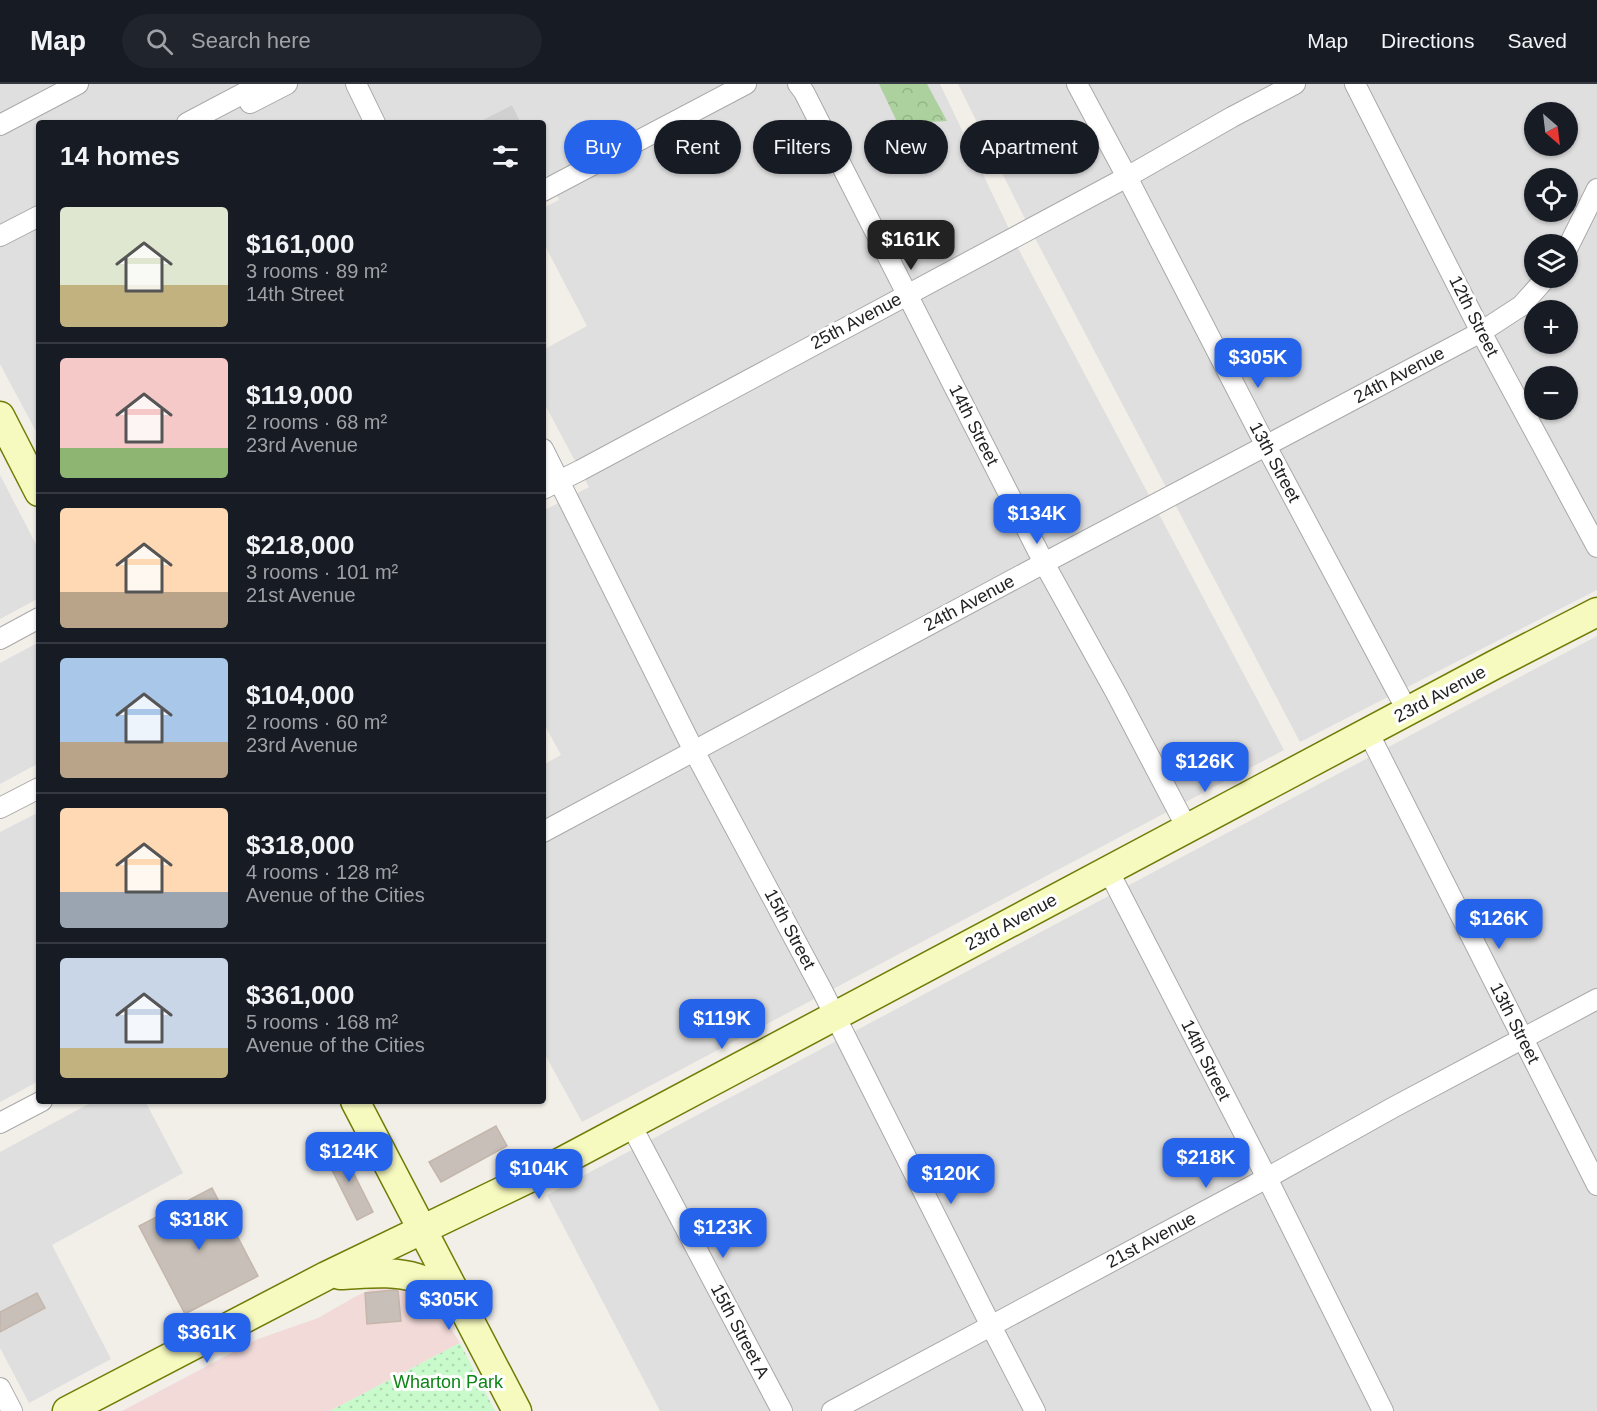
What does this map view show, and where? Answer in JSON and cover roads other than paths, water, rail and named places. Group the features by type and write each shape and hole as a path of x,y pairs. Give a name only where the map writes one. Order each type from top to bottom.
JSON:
{"street":[{"path":"0,125 78,84"},
{"path":"193,120 261,84"},
{"path":"219,120 286,84"},
{"path":"356,84 374,120"},
{"path":"546,189 746,84"},
{"name":"14th Street","path":"798,84 908,294 1044,563 1187,828"},
{"name":"13th Street","path":"1077,84 1408,712"},
{"name":"25th Avenue","path":"551,485 1127,177 1295,84"},
{"name":"12th Street","path":"1355,84 1481,332 1597,547"},
{"path":"1574,234 1597,189"},
{"path":"0,222 36,204"},
{"path":"0,236 36,218"},
{"name":"24th Avenue","path":"546,830 1481,332 1521,306 1537,288"},
{"path":"0,416 33,462 36,477"},
{"name":"15th Street","path":"546,462 551,485 835,1016 1035,1411"},
{"name":"23rd Avenue","path":"67,1411 326,1275 542,1172 1597,612"},
{"path":"0,639 36,620"},
{"name":"13th Street","path":"1368,732 1597,1185"},
{"path":"0,808 36,790"},
{"name":"14th Street","path":"1108,870 1267,1178 1383,1411"},
{"name":"21st Avenue","path":"832,1411 1597,999"},
{"path":"0,1123 36,1104"},
{"path":"357,1104 517,1411"},
{"name":"15th Street A","path":"631,1125 782,1411"},
{"path":"326,1275 393,1273 405,1275 418,1278 459,1301"},
{"path":"0,1388 12,1411"}],"park label":[{"name":"Wharton Park","path":"448,1382"}]}
